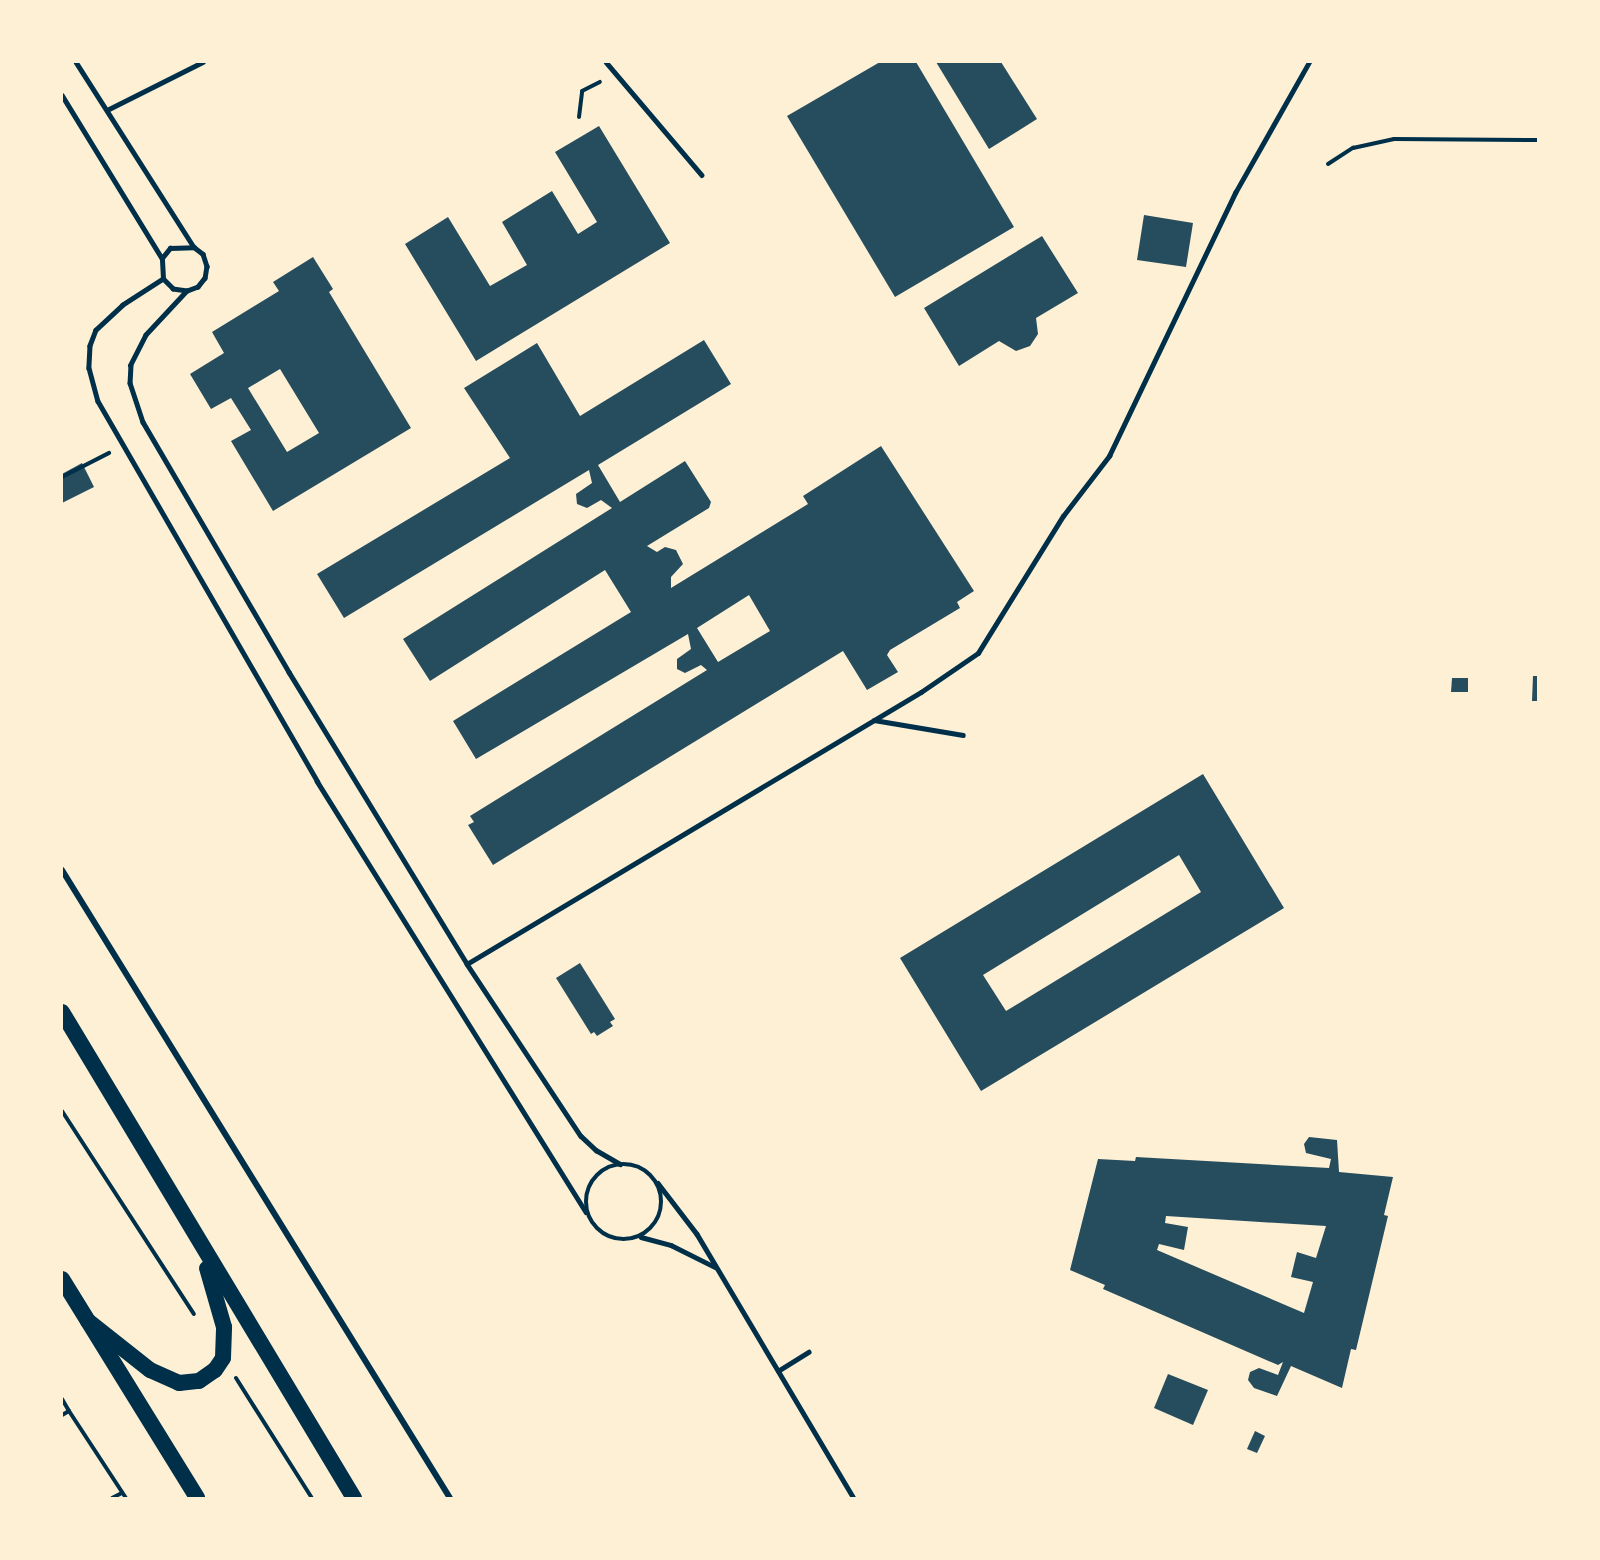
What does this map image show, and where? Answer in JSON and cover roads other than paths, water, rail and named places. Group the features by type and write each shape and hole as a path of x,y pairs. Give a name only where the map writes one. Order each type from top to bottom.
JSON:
{"highway":[{"path":"62,1012 201,1248 354,1498"},
{"path":"87,1321 150,1370 179,1383 199,1381 215,1370 223,1358 224,1327 201,1248"},
{"path":"62,1279 197,1498"}],"street":[{"path":"62,870 450,1498"}],"lane":[{"path":"76,62 194,247 203,254 207,266 206,278 186,291 146,335 131,365 130,383 143,422 289,672 467,964 581,1136 596,1150 620,1164 642,1168 658,1183 697,1234 854,1498"},
{"path":"107,110 204,62"},
{"path":"606,62 702,175"},
{"path":"467,964 874,720 978,653 1063,516 1109,456 1234,192 1309,62"},
{"path":"62,95 162,258 163,279 173,289 186,291"},
{"path":"162,258 170,248 194,247"},
{"path":"163,279 105,319 90,346 89,368 98,401 123,446 317,781 598,1232 619,1241 641,1237 670,1245 717,1268"},
{"path":"874,720 963,735"},
{"path":"586,1212 587,1190 600,1172 620,1164"},
{"path":"641,1237 657,1223 663,1203 658,1183"},
{"path":"778,1371 809,1352"}]}
